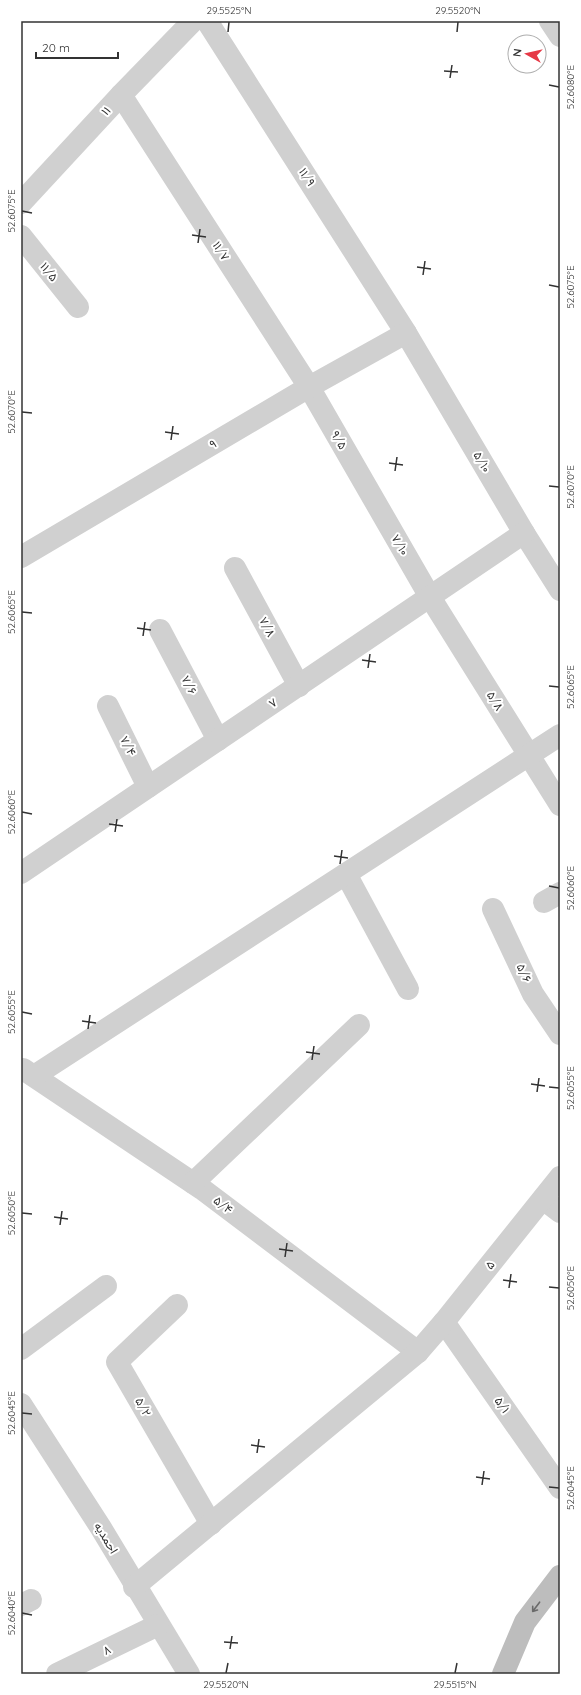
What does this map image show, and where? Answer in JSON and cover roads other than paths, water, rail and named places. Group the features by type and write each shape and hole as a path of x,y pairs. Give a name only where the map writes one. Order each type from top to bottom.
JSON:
{"street":[{"name":"۱۱","path":"21,203 121,95 193,21"},
{"name":"۱۱/۹","path":"207,21 406,333"},
{"path":"550,21 560,36"},
{"name":"۱۱/۷","path":"121,95 308,387"},
{"name":"۱۱/۵","path":"21,236 78,307"},
{"name":"۹","path":"21,557 308,387 406,333"},
{"name":"۵/۱۰","path":"406,333 524,533 560,590"},
{"name":"۹/۵","path":"308,387 369,492"},
{"name":"۷/۱۰","path":"369,492 430,597"},
{"name":"۷","path":"21,873 524,533"},
{"name":"۷/۸","path":"236,568 299,686"},
{"name":"۵/۸","path":"430,597 560,805"},
{"name":"۷/۶","path":"160,630 218,740"},
{"name":"۷/۴","path":"108,706 148,787"},
{"path":"27,1072 346,874 560,735"},
{"path":"346,874 408,989"},
{"name":"۵/۶","path":"493,909 533,994 560,1034"},
{"path":"193,1183 359,1025"},
{"name":"۵/۴","path":"27,1072 193,1183 418,1352"},
{"name":"۵","path":"134,1586 418,1352 444,1322 560,1177"},
{"path":"543,1198 560,1212"},
{"path":"21,1349 106,1286"},
{"name":"۵/۲","path":"177,1305 117,1362 211,1524"},
{"name":"۵/۱","path":"444,1322 560,1488"},
{"name":"احمدیه","path":"21,1404 100,1528 189,1674"},
{"path":"503,1674 525,1622 560,1576"},
{"name":"۸","path":"57,1674 158,1625"}]}
